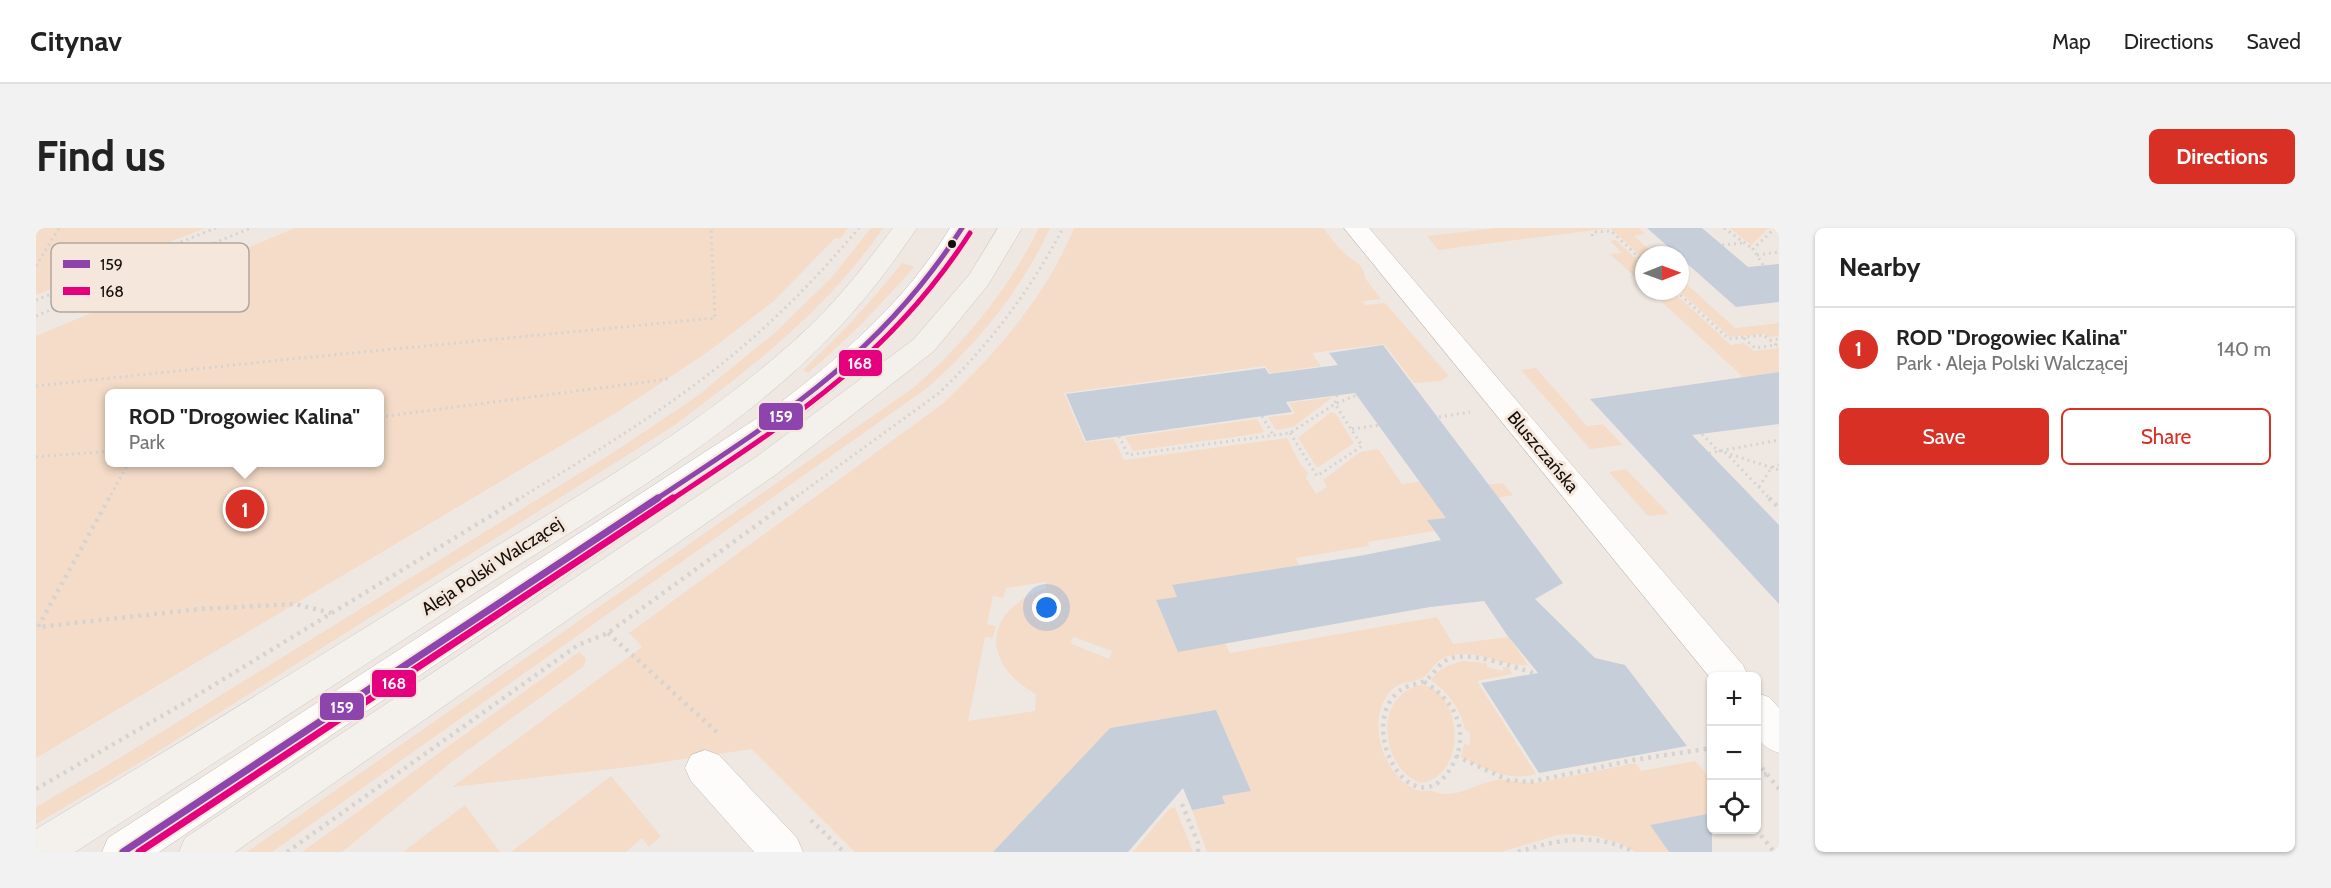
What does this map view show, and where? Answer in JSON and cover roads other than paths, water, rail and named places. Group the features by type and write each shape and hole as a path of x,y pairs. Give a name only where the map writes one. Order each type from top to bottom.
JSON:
{"main road":[{"name":"Aleja Polski Walczącej","path":"37,852 168,772 443,597 708,423 772,374 825,326 868,279 905,228"},
{"path":"200,852 767,465 847,405 924,345 979,279 1010,228"}],"street":[{"path":"123,852 791,410 841,371 891,323 936,269 962,228"},
{"name":"Bluszczańska","path":"1356,228 1727,672"},
{"path":"1761,715 1779,736"},
{"path":"716,754 782,852"}],"place":[{"name":"ROD \"Drogowiec Kalina\"","path":"245,509"}]}
